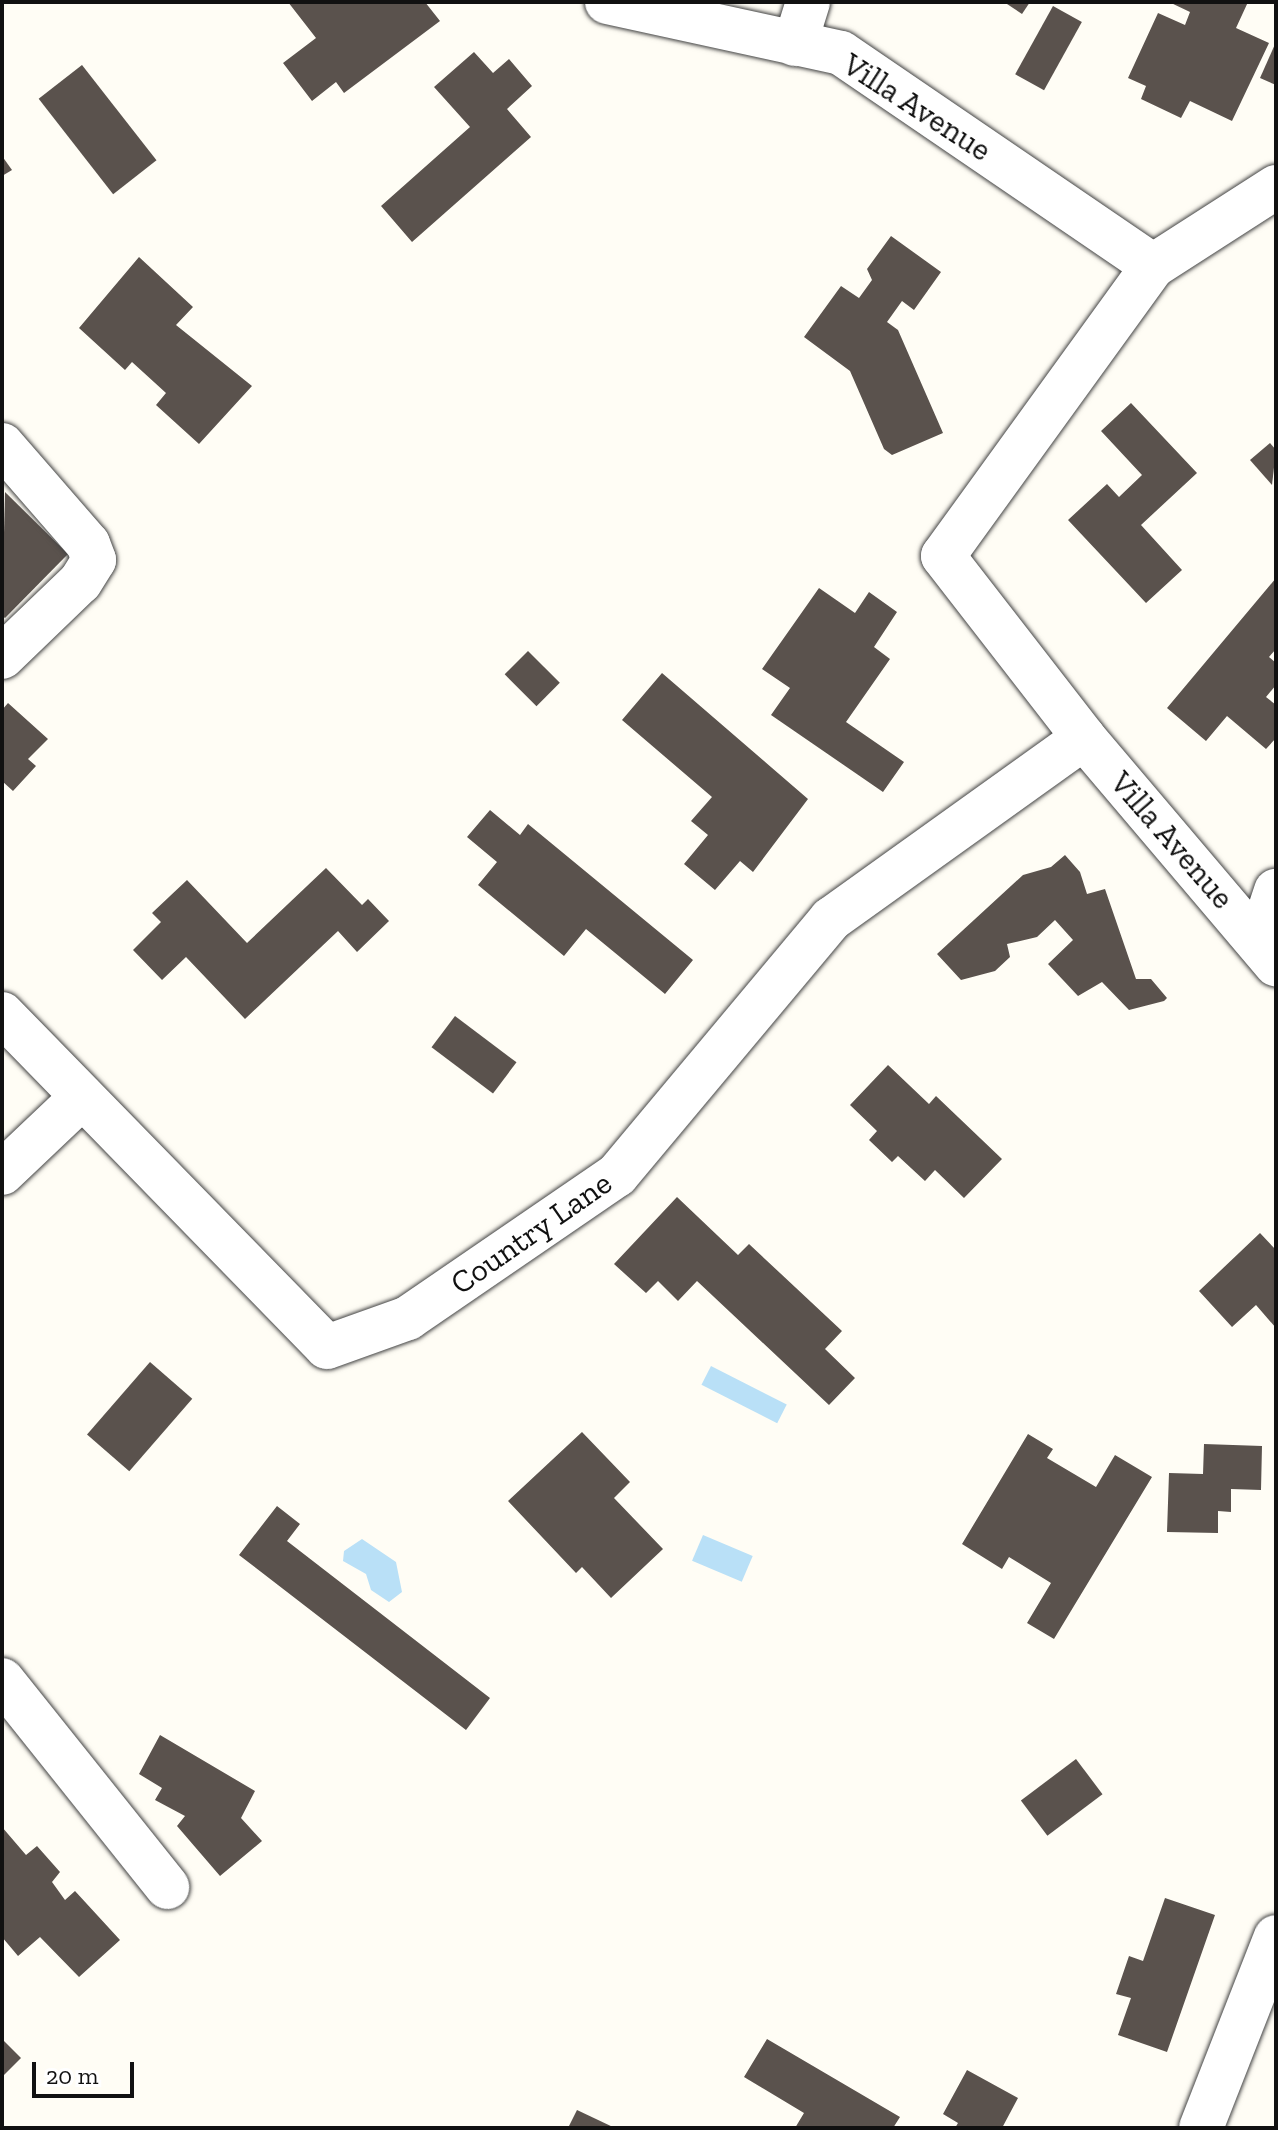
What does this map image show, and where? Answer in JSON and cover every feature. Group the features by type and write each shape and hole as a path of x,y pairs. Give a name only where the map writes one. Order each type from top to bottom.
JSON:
{"street":[{"name":"Villa Avenue","path":"607,2 841,53 1153,266 943,556 1084,738 1268,953"},
{"path":"795,44 808,2"},
{"path":"1153,266 1276,187"},
{"path":"2,445 88,544 94,560 80,582 2,657"},
{"name":"Country Lane","path":"2,1014 70,1107 327,1347 408,1318 617,1175 831,919 1084,738"},
{"path":"1268,953 1276,891"},
{"path":"2,1173 70,1107"},
{"path":"2,1680 167,1887"},
{"path":"1201,2128 1276,1937"}],"water":[{"path":"711,1366 787,1405 777,1423 701,1385"},
{"path":"703,1535 753,1556 742,1582 692,1561"},
{"path":"362,1539 396,1562 402,1592 389,1602 371,1590 366,1574 343,1561 344,1551"}],"building":[{"path":"288,2 425,2 440,21 344,93 336,82 312,101 283,63 316,38"},
{"path":"1004,2 1030,2 1022,14"},
{"path":"1169,2 1248,2 1236,28 1269,43 1232,121 1190,101 1181,118 1141,99 1146,86 1128,78 1158,13 1185,25 1190,12"},
{"path":"1053,6 1082,22 1044,90 1015,74"},
{"path":"1276,42 1276,85 1260,78"},
{"path":"474,52 493,73 509,59 532,86 507,109 531,137 412,242 381,206 470,127 434,87"},
{"path":"82,65 156,160 113,194 39,99"},
{"path":"2,156 12,170 2,176"},
{"path":"891,236 941,272 914,310 902,301 887,322 898,330 943,433 892,455 884,449 850,371 804,337 841,286 859,298 872,280 867,269"},
{"path":"139,257 193,307 176,325 252,386 199,444 156,405 166,393 132,362 125,370 79,328"},
{"path":"1131,403 1197,473 1141,525 1182,570 1146,603 1068,520 1107,484 1119,497 1142,475 1101,431"},
{"path":"1270,443 1276,450 1272,485 1250,460"},
{"path":"5,492 68,554 5,618 2,616"},
{"path":"1276,578 1276,649 1269,657 1276,663 1276,685 1266,697 1276,705 1276,738 1266,749 1227,716 1206,741 1167,708"},
{"path":"819,588 855,613 869,592 897,612 874,647 890,659 846,722 904,762 883,792 771,715 790,688 762,669"},
{"path":"528,651 560,683 536,706 505,674"},
{"path":"662,673 808,799 753,872 740,861 715,890 684,864 708,835 691,821 712,797 622,720"},
{"path":"8,703 48,739 28,759 36,766 13,791 2,781 2,710"},
{"path":"490,810 520,835 528,824 693,960 665,994 586,929 564,956 478,885 497,862 467,837"},
{"path":"1065,855 1080,872 1087,894 1105,889 1136,979 1151,979 1167,998 1164,1001 1129,1010 1102,982 1078,996 1048,964 1073,940 1055,920 1037,937 1007,944 1010,957 995,971 961,980 937,954 1023,875 1051,867"},
{"path":"326,868 362,905 368,899 389,921 357,952 338,931 245,1019 186,957 162,980 133,950 161,922 152,913 187,880 247,943"},
{"path":"455,1016 516,1062 493,1093 432,1047"},
{"path":"888,1065 929,1104 936,1096 1002,1159 964,1198 935,1170 925,1181 898,1156 892,1162 869,1140 877,1131 850,1105"},
{"path":"677,1197 738,1255 749,1244 842,1331 825,1349 855,1378 829,1405 697,1281 678,1301 658,1281 646,1293 614,1264"},
{"path":"1260,1233 1276,1250 1276,1328 1256,1305 1232,1327 1199,1291"},
{"path":"150,1362 192,1399 129,1471 87,1434"},
{"path":"582,1432 630,1482 614,1498 663,1549 611,1598 582,1567 576,1573 508,1501"},
{"path":"1028,1434 1053,1449 1047,1458 1096,1487 1115,1455 1152,1477 1054,1639 1027,1623 1051,1583 1009,1557 1002,1569 962,1544"},
{"path":"1204,1444 1262,1446 1261,1490 1231,1489 1231,1512 1218,1511 1218,1533 1167,1532 1169,1473 1203,1474"},
{"path":"277,1506 300,1524 287,1541 490,1698 466,1730 239,1555"},
{"path":"160,1735 255,1791 241,1818 262,1841 220,1876 177,1826 185,1816 155,1800 162,1788 139,1774"},
{"path":"1076,1759 1102,1794 1047,1836 1021,1801"},
{"path":"2,1827 26,1855 37,1846 60,1872 52,1882 65,1900 75,1891 120,1940 79,1977 40,1937 18,1956 2,1937"},
{"path":"1165,1898 1215,1915 1167,2052 1118,2035 1131,1998 1116,1994 1129,1956 1143,1961"},
{"path":"2,2039 21,2058 2,2077"},
{"path":"767,2039 900,2117 893,2128 795,2128 804,2113 744,2077"},
{"path":"967,2070 1018,2098 1002,2128 955,2128 958,2123 943,2114"},
{"path":"577,2110 615,2128 568,2128"}]}
